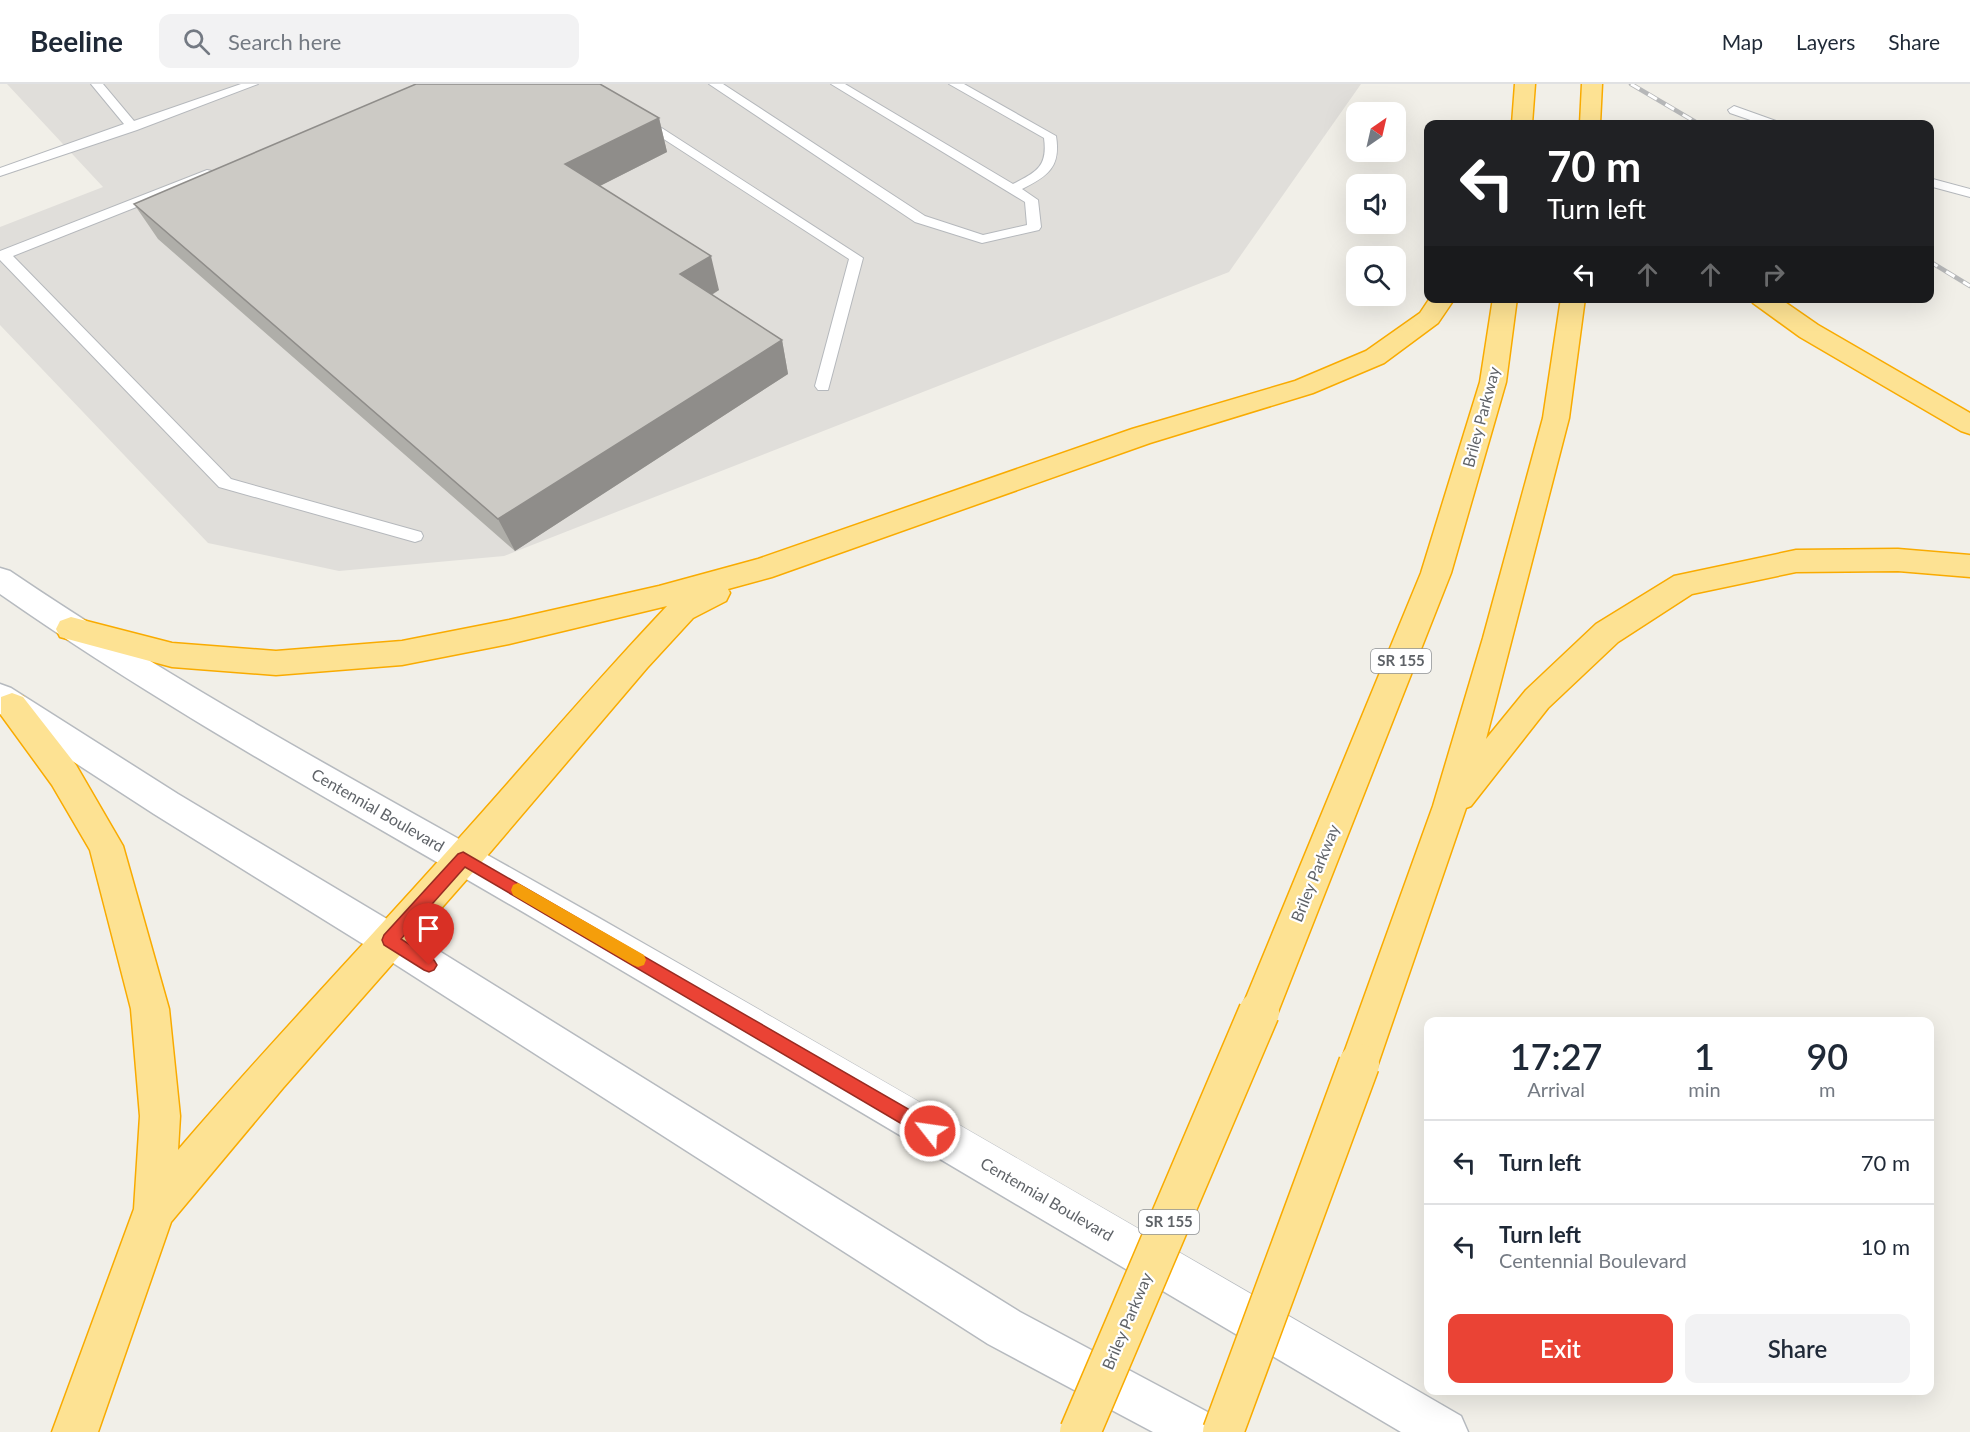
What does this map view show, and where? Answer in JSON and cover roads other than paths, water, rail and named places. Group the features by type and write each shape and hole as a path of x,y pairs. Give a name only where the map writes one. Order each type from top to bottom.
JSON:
{"highway":[{"path":"1590,120 1592,84"},
{"path":"1522,120 1525,92"},
{"path":"70,629 172,655 276,663 402,653 578,616 762,568 1141,436 1304,387 1375,357 1429,318 1440,303"},
{"name":"Briley Parkway","path":"1080,1432 1258,1012 1436,573 1493,382 1504,303"},
{"path":"1223,1432 1359,1064 1450,806 1498,638 1556,418 1572,303"},
{"path":"1769,303 1809,331 1970,425"},
{"path":"1450,806 1537,699 1607,633 1684,584 1796,561 1898,560 1970,566"},
{"path":"155,1209 268,1074 463,859 636,659 682,610 762,568"},
{"path":"6,701 64,775 106,846 150,1009 160,1116 155,1209 75,1432"}],"main road":[{"name":"Centennial Boulevard","path":"0,579 70,629 181,696 1445,1432"},
{"path":"6,701 166,804 389,940 1004,1328 1199,1432"}],"lane":[{"path":"97,84 133,127"},
{"path":"0,172 252,84"},
{"path":"715,84 920,219 982,239 1034,227 1032,200 837,84"},
{"path":"955,84 1050,136 1054,152 1045,172 1012,189"},
{"path":"627,110 856,258 823,386"},
{"path":"1734,110 1761,120"},
{"path":"223,167 2,256 225,483 415,536"},
{"path":"1934,183 1970,193"}],"railway":[{"path":"1631,84 1692,120"},
{"path":"1934,264 1970,286"}]}
